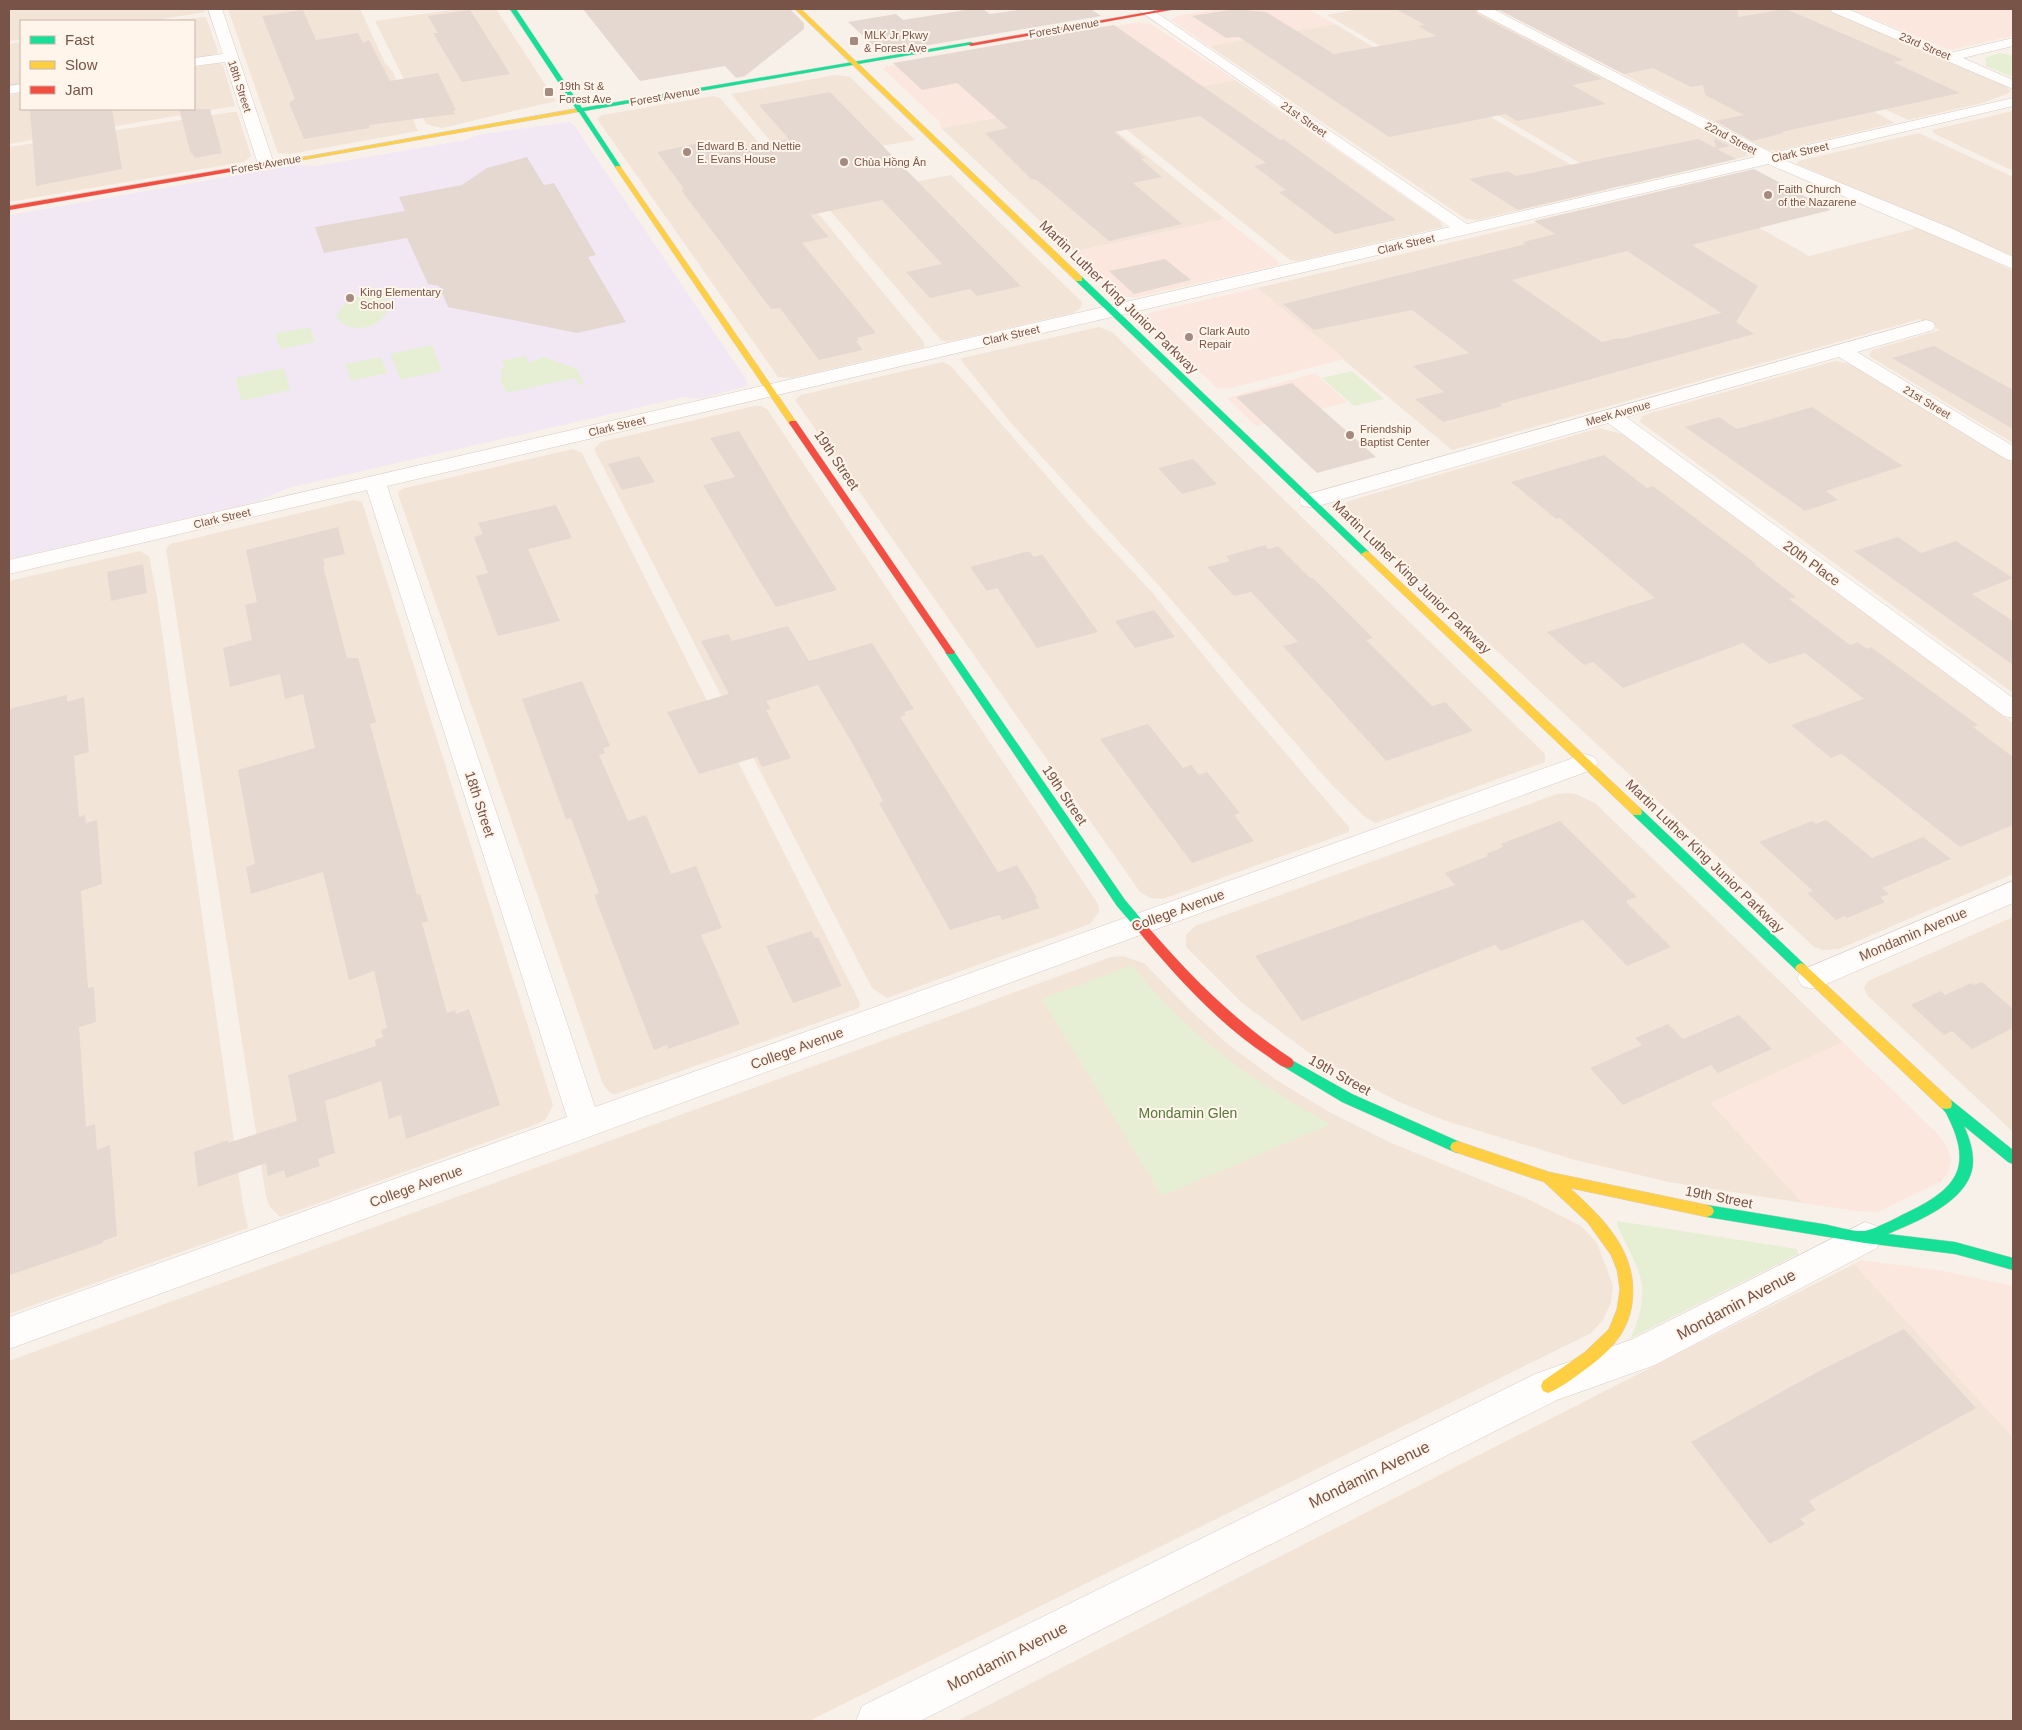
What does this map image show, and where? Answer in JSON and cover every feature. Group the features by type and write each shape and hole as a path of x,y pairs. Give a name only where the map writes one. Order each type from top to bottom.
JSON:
{"main road":[{"name":"19th Street","path":"513,9 771,391 1137,925 1182,975 1229,1018 1299,1070 1346,1098 1457,1147 1549,1178 1734,1216 1865,1237"},
{"name":"Martin Luther King Junior Parkway","path":"798,9 1112,312 1812,978 1951,1109 2013,1158"},
{"name":"Forest Avenue","path":"9,208 855,64 1146,11 1173,9"},
{"path":"1865,1237 1949,1195 1962,1183 1966,1167 1964,1150 1951,1109"},
{"path":"1548,1386 1613,1336 1626,1309 1627,1280 1616,1249 1599,1224 1549,1178"},
{"path":"1865,1237 1955,1248 2013,1264"}],"street":[{"name":"18th Street","path":"215,9 266,164"},
{"name":"22nd Street","path":"1483,9 1770,159 1945,232 2013,264"},
{"name":"23rd Street","path":"1837,9 2013,85"},
{"name":"21st Street","path":"1146,11 1465,230"},
{"path":"1950,57 2013,42"},
{"path":"195,62 230,57"},
{"name":"Clark Street","path":"9,567 2013,102"},
{"name":"Meek Avenue","path":"1310,501 1926,326"},
{"name":"21st Street","path":"1841,350 2013,455"},
{"name":"20th Place","path":"1610,416 2013,710"},
{"name":"18th Street","path":"375,482 585,1125"},
{"name":"College Avenue","path":"9,1334 1585,763"},
{"name":"Mondamin Avenue","path":"1812,978 2013,891"},
{"name":"Mondamin Avenue","path":"877,1721 1548,1386 1642,1353 1865,1237"}],"shaded area":[{"path":"9,9 204,9 205,12 156,20 20,20 20,40 9,41"},
{"path":"228,9 360,9 385,63 393,72 418,131 290,154 278,153"},
{"path":"458,9 496,9 556,101 442,128 426,124 375,21"},
{"path":"1218,9 1308,9 1335,24 1209,46 1171,20 1177,16"},
{"path":"1359,9 1475,9 1745,152 1748,156 1625,186 1614,183 1327,15"},
{"path":"1499,9 1657,9 1858,103 1895,123 1776,151 1768,150"},
{"path":"1667,9 1827,9 2006,86 2011,91 1982,103 1908,120"},
{"path":"1851,9 2013,9 2013,36 1949,50"},
{"path":"206,17 218,52 212,56 195,59 195,20 177,20"},
{"path":"1139,22 1151,24 1235,80 1097,106 1022,43"},
{"path":"1335,24 1600,182 1607,190 1477,220 1466,219 1209,46"},
{"path":"20,42 20,85 9,87 9,44"},
{"path":"1005,46 1080,102 941,128 939,121 883,69 887,66"},
{"path":"217,63 223,65 235,106 9,144 9,95 20,93 20,110 195,110 195,67"},
{"path":"835,75 850,77 915,140 789,163 731,94"},
{"path":"1235,80 1440,221 1443,227 1298,261 1290,260 1097,106"},
{"path":"713,96 720,98 785,173 923,341 925,347 792,378 778,377 597,119 602,115"},
{"path":"1080,102 1225,219 1073,252 941,128"},
{"path":"2013,111 2013,171 1935,134 1932,130"},
{"path":"237,112 251,156 244,162 9,202 9,147"},
{"name":"King Elementary School","path":"569,122 574,125 747,381 747,386 700,399 684,397 288,488 256,502 9,559 9,215 295,165 315,166 466,140 477,135"},
{"path":"1919,133 2013,177 2013,256 1797,164 1798,161"},
{"path":"951,175 1082,302 1081,308 1073,313 947,342 941,340 821,200"},
{"path":"1688,187 1809,256 1921,227 2013,271 2013,443 1869,356 1872,350 1940,330 1920,319 1452,450 1257,288"},
{"path":"1225,219 1278,261 1279,265 1132,298 1116,293 1073,252"},
{"path":"1257,288 1345,359 1230,388 1217,388 1142,318 1149,313"},
{"path":"1099,327 1112,332 1545,754 1545,762 1376,823 1366,818 1331,784 1161,588 1011,423 961,360 962,358"},
{"path":"1835,361 1850,364 2013,463 2013,693 1640,422 1642,416 1647,414"},
{"path":"943,362 951,366 1091,527 1151,591 1236,695 1349,827 1349,832 1163,899 1150,898 1140,892 795,400 801,395"},
{"path":"1315,373 1347,402 1256,426 1227,398"},
{"path":"754,406 761,406 767,409 1098,904 1099,912 1090,924 887,998 872,988 594,449 601,442"},
{"path":"1599,428 1622,434 2013,723 2013,874 1839,949 1823,950 1814,947 1344,508 1344,504 1349,501"},
{"path":"573,449 582,453 860,1003 859,1008 616,1094 610,1093 603,1084 398,494 399,491 405,488"},
{"path":"354,500 362,502 553,1105 546,1119 537,1124 280,1217 270,1207 266,1197 166,549 170,544"},
{"path":"140,551 149,556 157,597 243,1205 248,1228 9,1314 9,581"},
{"path":"1557,794 1576,794 1595,803 1843,1042 1711,1103 1803,1203 1669,1182 1575,1160 1443,1120 1397,1101 1312,1055 1242,1003 1186,947 1186,935 1195,926"},
{"path":"2013,917 2013,1132 1868,996 1864,988 1868,981"},
{"path":"1123,956 1144,963 1188,1008 1230,1046 1278,1081 1331,1113 1389,1142 1528,1199 1581,1226 1597,1243 1613,1285 1611,1303 1603,1320 1591,1333 809,1721 9,1721 9,1361 1111,957"},
{"path":"1843,1042 1939,1135 1948,1149 1951,1162 1948,1173 1940,1182 1878,1212 1855,1211 1803,1203 1711,1103"},
{"path":"1861,1260 1944,1271 2013,1286 2013,1437 1854,1264"},
{"path":"1854,1264 2013,1437 2013,1721 957,1721"}],"green space":[{"path":"1999,53 2013,56 2011,76 1986,66 1985,58"},
{"path":"375,292 384,295 389,308 379,321 364,328 356,328 342,323 336,317 342,307 352,299 363,294"},
{"path":"310,327 315,342 280,349 275,334"},
{"path":"432,345 442,371 401,380 390,354"},
{"path":"526,356 529,363 544,357 577,369 584,384 579,385 575,378 507,393 499,378 503,376 500,369 505,368 501,361"},
{"path":"381,357 387,373 351,381 345,364"},
{"path":"284,368 290,390 241,401 236,378"},
{"path":"1352,371 1384,399 1354,406 1322,378"},
{"name":"Mondamin Glen","path":"1132,965 1176,1014 1223,1055 1274,1091 1331,1124 1162,1196 1042,999"},
{"path":"1617,1221 1797,1249 1798,1254 1631,1338 1641,1305 1641,1280 1617,1225"}],"building":[{"path":"583,9 790,9 804,23 804,29 745,76 736,78 725,66 640,81"},
{"path":"983,9 990,14 1024,9 1091,9 1101,16 882,53 848,22 896,14 903,20"},
{"path":"1235,9 1266,12 1334,54 1436,36 1418,26 1425,25 1396,9 1475,9 1477,14 1602,79 1572,85 1606,104 1517,121 1506,114 1389,137 1239,37 1226,38 1192,16"},
{"path":"1497,9 1737,9 1738,17 1786,9 1904,60 1893,62 1960,93 1781,132 1784,133 1752,141 1715,121 1744,115 1705,95 1703,85 1691,87 1653,68 1624,74"},
{"path":"303,10 316,40 358,33 363,43 369,40 390,81 438,73 456,110 453,111 455,114 369,125 369,128 304,139 289,103 295,99 262,16"},
{"path":"470,10 510,74 462,82 433,33 438,33 428,16"},
{"path":"1114,25 1280,140 1283,139 1396,220 1335,234 1279,192 1286,190 1254,166 1266,163 1200,116 1114,132 1145,158 1141,159 1162,177 1133,183 1182,224 1109,241 1037,180 1031,179 985,133 1008,128 957,83 922,90 893,63"},
{"path":"830,92 1021,286 977,296 970,289 930,298 906,272 942,264 882,200 810,215 829,237 802,243 876,333 857,338 859,341 856,341 863,350 819,360 780,308 771,309 681,190 684,189 657,152 699,143 701,146 708,145 718,152 789,139 759,105"},
{"path":"210,109 222,153 195,158 190,151 179,110"},
{"path":"30,110 112,110 122,169 36,186"},
{"path":"1714,138 1730,146 1717,149 1736,159 1518,210 1469,179 1508,171 1516,176 1698,139 1716,148"},
{"name":"King Elementary School","path":"527,157 544,185 554,183 596,255 588,257 626,322 577,333 448,307 439,286 428,284 407,238 324,253 315,227 405,211 399,197 462,185 487,168"},
{"path":"1754,169 1831,210 1692,245 1758,286 1736,322 1754,334 1500,404 1503,406 1443,422 1415,399 1444,392 1413,366 1469,353 1412,310 1314,330 1283,304 1526,244 1523,242 1555,234 1534,221","holes":["1627,251 1735,322 1721,313 1621,339 1602,342 1512,280"]},
{"path":"1165,259 1191,280 1134,294 1109,271"},
{"path":"1934,346 2013,390 2013,429 1892,358"},
{"path":"1292,383 1376,457 1317,473 1236,397"},
{"path":"1812,407 1903,466 1826,491 1838,500 1805,511 1685,427 1719,417 1737,429"},
{"path":"739,431 837,590 776,607 756,575 703,485 735,477 710,438"},
{"path":"1604,455 1647,488 1653,486 1756,564 1754,564 1796,597 1789,599 1850,645 1858,642 1867,649 1871,647 1978,725 1973,727 2013,757 2013,825 1960,847 1842,754 1831,758 1791,725 1864,699 1805,653 1769,664 1743,643 1623,688 1593,662 1584,665 1547,632 1655,598 1560,518 1556,519 1511,482"},
{"path":"639,456 655,482 622,490 608,464"},
{"path":"1193,459 1217,484 1182,494 1158,468"},
{"path":"556,505 572,538 528,549 560,621 498,636 476,576 488,573 474,537 483,534 478,523"},
{"path":"338,527 345,554 323,559 325,565 323,566 347,658 358,658 376,722 370,724 417,895 420,894 428,921 422,923 447,1013 455,1010 456,1014 469,1009 500,1105 406,1139 401,1115 389,1119 381,1081 325,1101 335,1153 318,1159 320,1166 286,1178 284,1170 268,1176 266,1163 198,1187 194,1152 228,1140 228,1143 297,1121 288,1075 376,1046 375,1040 383,1037 381,1030 387,1028 374,971 349,980 323,872 251,894 246,867 255,864 238,770 315,748 303,694 285,699 280,674 230,687 223,648 252,640 245,605 257,602 246,550"},
{"path":"1898,537 1921,553 1956,541 2013,578 1972,594 2013,621 2013,665 1854,551"},
{"path":"1265,545 1268,549 1278,546 1310,578 1313,578 1373,638 1366,640 1432,706 1445,702 1473,731 1386,761 1283,646 1298,642 1251,592 1234,596 1207,567 1230,561 1226,556"},
{"path":"1030,552 1034,557 1042,554 1098,632 1037,648 997,588 987,591 970,567"},
{"path":"143,564 147,593 111,601 107,572"},
{"path":"1154,610 1175,637 1135,648 1115,621"},
{"path":"788,626 809,661 872,643 914,709 904,712 906,715 900,717 998,872 1017,865 1037,898 1035,899 1040,908 1002,920 999,915 950,930 879,803 883,801 855,748 818,685 766,701 771,709 766,710 791,758 762,767 757,757 699,774 667,712 729,694 701,641 728,634 732,641"},
{"path":"582,681 610,746 603,748 605,753 599,755 628,821 646,815 671,874 696,866 722,928 701,935 740,1024 668,1049 667,1045 654,1050 594,895 599,893 571,818 566,819 522,699"},
{"path":"67,695 67,702 84,697 89,752 74,756 79,817 85,815 86,823 97,820 102,884 81,891 88,988 94,987 96,1022 79,1027 86,1127 95,1124 97,1150 110,1145 117,1236 103,1241 103,1243 10,1275 9,709"},
{"path":"1148,724 1183,768 1191,765 1199,775 1207,772 1240,813 1234,815 1254,841 1192,863 1100,739"},
{"path":"1826,820 1872,858 1923,837 1951,859 1882,888 1889,894 1880,897 1885,902 1847,918 1845,916 1836,920 1807,893 1813,891 1759,842 1812,821 1816,824"},
{"path":"1560,821 1637,897 1627,900 1627,903 1671,947 1627,966 1583,920 1501,951 1495,945 1302,1021 1255,956 1455,885 1445,873 1488,856 1486,854 1503,847 1501,844"},
{"path":"811,931 815,938 818,937 842,986 793,1003 766,946"},
{"path":"1982,982 2013,1009 2013,1028 1972,1049 1952,1031 1944,1035 1911,1005 1941,991 1945,995 1971,983 1974,985"},
{"path":"1739,1015 1772,1049 1718,1073 1711,1065 1623,1105 1590,1068 1642,1045 1635,1038 1668,1024 1683,1039"},
{"path":"1904,1329 1976,1408 1809,1501 1816,1510 1800,1519 1805,1524 1770,1544 1691,1442 1821,1370"}],"traffic: fast":[{"path":"513,9 618,167"},
{"path":"575,111 971,44"},
{"path":"1079,279 1366,554"},
{"path":"950,652 1121,903 1138,923"},
{"path":"1637,812 1801,968"},
{"path":"1288,1063 1347,1098 1457,1147"},
{"path":"1946,1104 2013,1158"},
{"path":"1865,1237 1924,1211 1951,1192 1961,1180 1966,1168 1966,1153 1951,1109"},
{"path":"1707,1211 1865,1237 1955,1248 2013,1264"}],"traffic: slow":[{"path":"798,9 1079,279"},
{"path":"291,160 575,111"},
{"path":"618,167 793,423"},
{"path":"1366,554 1637,812"},
{"path":"1801,968 1946,1104"},
{"path":"1457,1147 1549,1178 1707,1211"},
{"path":"1548,1386 1590,1357 1612,1337 1618,1327 1624,1309 1627,1289 1624,1270 1617,1252 1606,1235 1593,1219 1549,1178"}],"traffic: jam":[{"path":"971,44 1173,9"},
{"path":"9,208 291,160"},
{"path":"793,423 950,652"},
{"path":"1138,923 1189,981 1226,1017 1266,1049 1288,1063"}],"place":[{"name":"MLK Jr Pkwy & Forest Ave","path":"854,41"},
{"name":"19th St & Forest Ave","path":"549,92"},
{"name":"Edward B. and Nettie E. Evans House","path":"687,152"},
{"name":"Chùa Hồng Ân","path":"844,162"},
{"name":"Faith Church of the Nazarene","path":"1768,195"},
{"name":"King Elementary School","path":"350,298"},
{"name":"Clark Auto Repair","path":"1189,337"},
{"name":"Friendship Baptist Center","path":"1350,435"}]}
